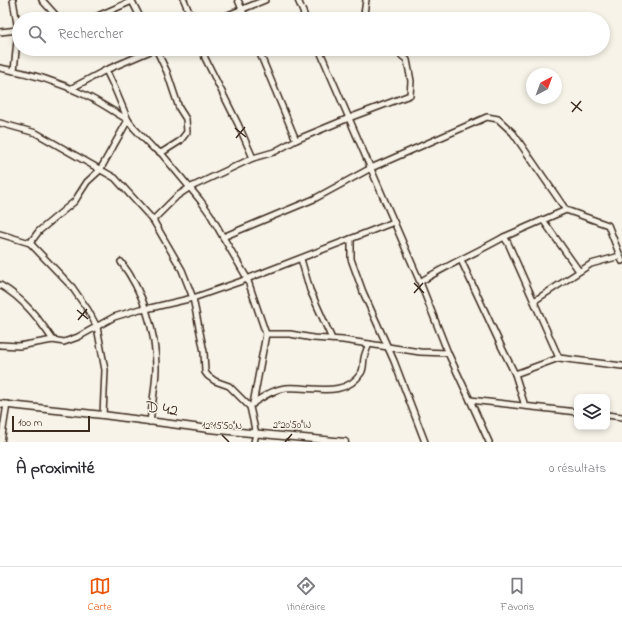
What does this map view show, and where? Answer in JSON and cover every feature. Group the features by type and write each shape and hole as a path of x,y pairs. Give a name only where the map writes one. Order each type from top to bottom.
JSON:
{"street":[{"path":"14,0 16,12"},
{"path":"42,0 53,12"},
{"path":"184,0 189,12"},
{"path":"238,0 243,12"},
{"path":"235,12 265,0"},
{"path":"298,0 303,12"},
{"path":"364,12 366,0"},
{"path":"108,12 132,1 138,12"},
{"path":"0,32 12,31"},
{"path":"14,71 15,56"},
{"path":"70,88 139,56"},
{"path":"159,56 167,72 179,108 186,119 187,132 180,141 161,153"},
{"path":"205,56 253,158"},
{"path":"261,56 296,140"},
{"path":"322,56 420,282 448,353 489,442"},
{"path":"153,220 177,196 189,188 253,158 274,152 296,140 410,95 407,60 402,56"},
{"path":"0,68 50,81 70,88 128,120"},
{"path":"106,70 128,120 153,148 161,153 210,214 247,278 266,334 251,411"},
{"path":"224,237 314,199 370,168 480,120 487,117 498,119 513,133 566,210 608,226 621,258 591,264 578,271 534,301"},
{"path":"30,243 39,231 76,201 87,182 100,170 128,120"},
{"path":"0,122 36,133 115,178 153,220 182,270 193,298 204,352 206,372 208,376 215,381 229,386 248,405 251,411 256,434 254,442"},
{"path":"420,282 504,237 566,210"},
{"path":"543,220 578,271"},
{"path":"0,345 19,346 52,340 64,342 78,337 114,317 140,309 146,309 193,298 351,240 394,222"},
{"path":"0,234 30,243 72,287 88,310 97,327 105,370 103,415"},
{"path":"504,237 559,358"},
{"path":"351,240 351,259 363,292 394,360 424,442"},
{"path":"300,258 310,290 332,339"},
{"path":"461,260 515,374 525,406"},
{"path":"121,262 129,273 146,309 154,341 156,368 150,422"},
{"path":"0,285 10,291 25,304 40,321 52,340"},
{"path":"266,334 290,334 420,352 448,353"},
{"path":"253,404 274,391 285,388 327,390 345,387 357,379 362,371 369,344"},
{"path":"515,374 559,358 622,366"},
{"path":"470,400 574,412"},
{"path":"1,442 3,404"},
{"name":"D 42","path":"3,404 256,434 345,442"},
{"path":"610,415 622,417"}]}
